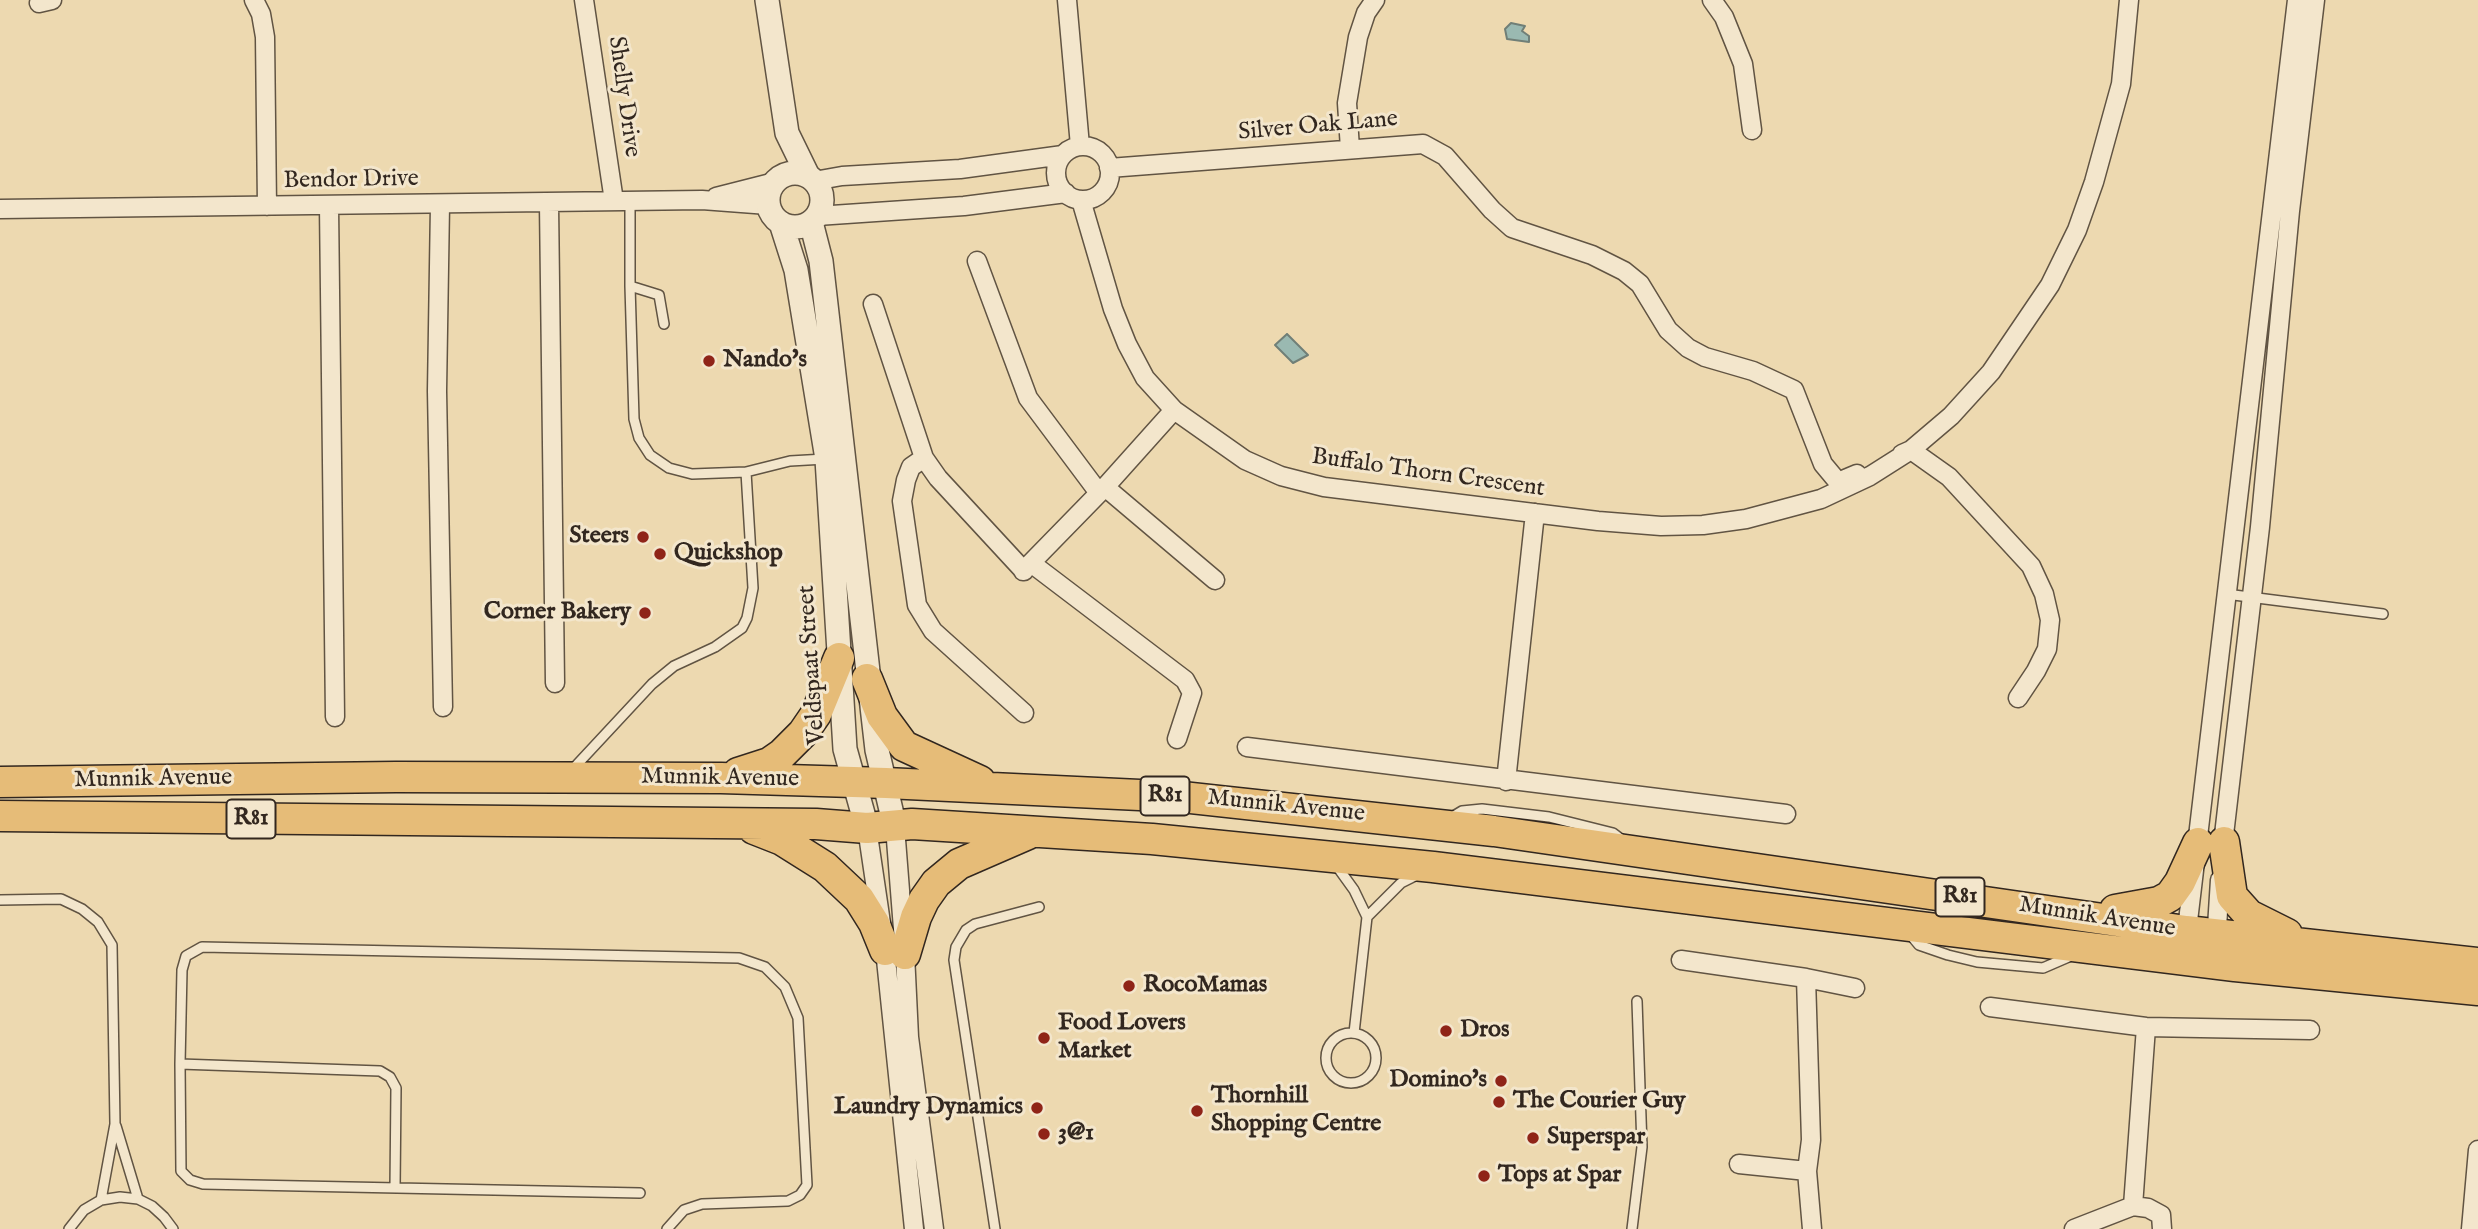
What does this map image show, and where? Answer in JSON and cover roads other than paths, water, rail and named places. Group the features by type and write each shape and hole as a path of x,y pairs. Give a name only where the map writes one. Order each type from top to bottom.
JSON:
{"main road":[{"path":"721,778 754,769 782,754 816,714 839,658"},
{"path":"867,679 882,716 904,746 993,787"},
{"name":"Munnik Avenue","path":"0,782 721,778 993,787 1182,797 1442,824 2045,910 2186,946 2215,964 2478,990"},
{"name":"Munnik Avenue","path":"0,816 816,824 881,828 912,824 1152,839 1433,867 2088,948 2186,946 2217,934 2478,963"},
{"path":"740,824 782,840 825,867 859,899 895,952 936,883 959,864 1031,832"},
{"path":"2045,910 2118,910 2159,902 2170,896 2211,843 2232,896 2238,904 2261,923 2304,943"}],"street":[{"path":"254,0 261,14 265,37 267,206"},
{"name":"Shelly Drive","path":"584,0 622,201"},
{"path":"767,0 787,133 822,198 814,219"},
{"path":"1067,0 1080,146"},
{"path":"1350,149 1347,103 1357,37 1366,13 1375,0"},
{"path":"1712,0 1724,17 1743,64 1752,130"},
{"name":"Buffalo Thorn Crescent","path":"1074,197 1113,309 1127,344 1146,378 1174,410 1245,460 1281,476 1324,487 1373,494 1661,526 1703,525 1746,519 1821,499 1870,476 1911,450 1951,416 1991,373 2050,285 2077,230 2094,182 2121,84 2129,0"},
{"path":"2215,964 2217,934 2211,843 2226,594 2297,0"},
{"path":"2186,946 2211,843 2252,597 2290,211 2315,0"},
{"path":"787,133 777,180 768,197 775,214 791,227 802,226 814,219 1074,197 1090,199 1103,191 1110,176 1107,160 1095,149 1080,146 1068,150 1058,162 1057,179 1074,197"},
{"name":"Silver Oak Lane","path":"1109,168 1423,144 1446,156 1492,210 1512,228 1591,256 1624,271 1640,284 1668,330"},
{"path":"777,180 794,173 811,179 842,177 960,169 1063,155"},
{"name":"Bendor Drive","path":"702,200 777,180"},
{"name":"Bendor Drive","path":"0,209 702,200 775,214"},
{"path":"549,204 555,683"},
{"path":"440,205 437,391 443,707"},
{"path":"329,206 335,717"},
{"name":"Veldspaat Street","path":"775,214 796,270 827,459 845,749 852,782 881,828 895,952 934,1229"},
{"name":"Veldspaat Street","path":"814,219 823,275 865,636 867,679 877,750 886,783 881,828 895,952 914,1229"},
{"path":"977,261 1028,398 1102,490 1215,580"},
{"path":"873,304 924,458 938,478 1024,570 1185,680 1192,693 1177,739"},
{"name":"Buffalo Thorn Crescent","path":"1668,330 1688,348 1705,357 1753,371 1794,390 1823,464 1838,482 1911,450"},
{"path":"1024,570 1102,490 1174,410"},
{"path":"1911,450 1949,477 2013,545 2031,566 2044,594 2050,620 2047,649 2018,698"},
{"path":"924,458 911,467 902,501 917,605 933,631 1024,713"},
{"path":"2238,488 2264,489"},
{"path":"1506,781 1535,513"},
{"path":"1247,747 1786,814"},
{"path":"1681,960 1855,988"},
{"path":"1805,978 1811,1140 1807,1171 1812,1229"},
{"path":"1990,1007 2146,1027 2310,1030"},
{"path":"2133,1206 2146,1027"},
{"path":"2470,1229 2478,1150"},
{"path":"1739,1164 1807,1171"},
{"path":"2074,1229 2133,1206 2148,1208 2161,1215 2162,1229"}],"lane":[{"path":"622,201 630,286 634,419 639,438 650,455 669,467 692,474 746,472 790,461 827,459"},
{"path":"630,286 659,295 664,324"},
{"path":"565,777 652,684 674,666 715,647 742,628 747,618 753,588 746,472"},
{"path":"2226,594 2383,614"},
{"path":"1327,856 1348,880 1367,917 1354,1034"},
{"path":"1367,917 1401,883 1433,867"},
{"path":"0,900 61,900 82,909 98,922 112,944 115,1124 102,1200"},
{"path":"995,1229 954,960 956,947 965,930 975,924 1039,907"},
{"path":"640,1193 203,1184 190,1180 181,1171 182,970 186,956 202,947 739,958 765,967 785,987 798,1018 807,1185 800,1195 788,1201 702,1204 684,1210 667,1229"},
{"path":"1632,1229 1642,1147 1637,1001"},
{"path":"1354,1034 1368,1040 1373,1046 1376,1061 1366,1079 1345,1083 1332,1075 1326,1055 1335,1039 1341,1035 1354,1034"},
{"path":"180,1064 380,1071 390,1077 396,1088 395,1188"},
{"path":"115,1124 138,1199"},
{"path":"68,1228 84,1210 102,1200 120,1197 138,1199 152,1206 173,1229"}],"water":[{"path":"1511,23 1525,26 1522,31 1529,36 1529,42 1507,39 1505,29"},
{"path":"1287,334 1308,355 1293,363 1275,345"}],"place":[{"name":"Nando's","path":"709,361"},
{"name":"Steers","path":"643,537"},
{"name":"Quickshop","path":"660,554"},
{"name":"Corner Bakery","path":"645,613"},
{"name":"RocoMamas","path":"1129,986"},
{"name":"Dros","path":"1446,1031"},
{"name":"Food Lovers Market","path":"1044,1038"},
{"name":"Domino's","path":"1501,1081"},
{"name":"The Courier Guy","path":"1499,1102"},
{"name":"Laundry Dynamics","path":"1037,1108"},
{"name":"Thornhill Shopping Centre","path":"1197,1111"},
{"name":"3@1","path":"1044,1134"},
{"name":"Superspar","path":"1533,1138"},
{"name":"Tops at Spar","path":"1484,1176"}]}
